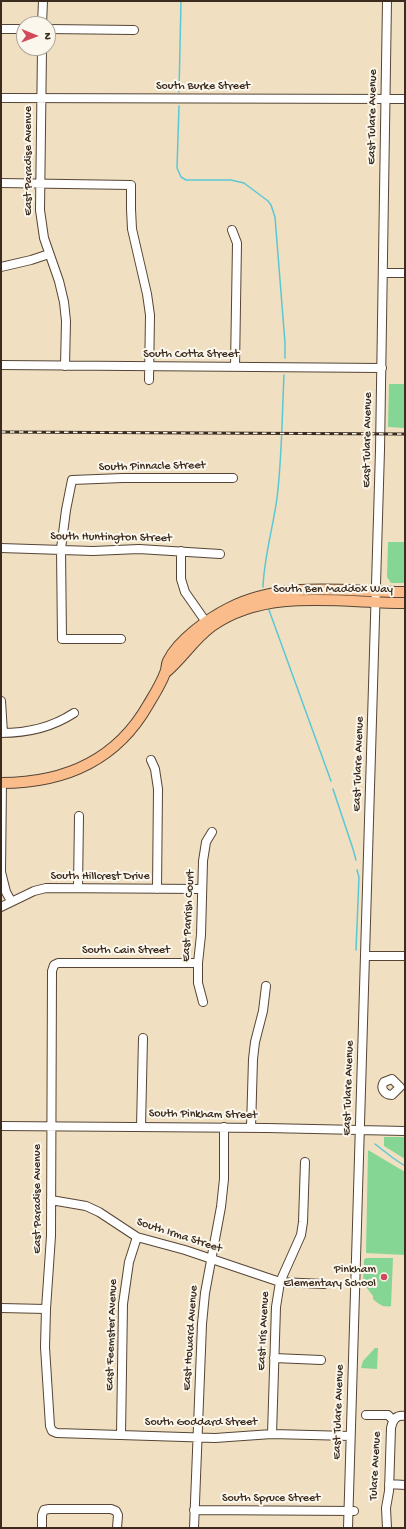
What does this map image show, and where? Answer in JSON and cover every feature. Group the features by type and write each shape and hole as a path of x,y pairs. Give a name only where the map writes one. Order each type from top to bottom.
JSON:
{"main road":[{"name":"South Ben Maddox Way","path":"1,783 32,782 52,778 74,771 100,757 116,744 135,725 149,704 165,673 168,661 173,654 206,622 222,612 263,595 283,591 308,589 405,592"},
{"name":"South Ben Maddox Way","path":"165,673 192,644 211,627 233,614 253,606 296,601 405,603"}],"street":[{"path":"42,16 43,1"},
{"name":"East Tulare Avenue","path":"348,1528 351,1511 350,1436 376,603 382,368 387,1"},
{"path":"1,29 16,29"},
{"path":"56,29 134,30"},
{"name":"East Paradise Avenue","path":"42,56 41,222 49,254 59,280 64,302 66,321 65,366"},
{"name":"South Burke Street","path":"1,98 405,99"},
{"path":"1,184 131,185 132,229 147,294 150,315 149,380"},
{"path":"232,230 236,243 235,367"},
{"path":"1,267 49,254"},
{"path":"383,273 405,273"},
{"name":"South Cotta Street","path":"1,365 382,368"},
{"name":"South Pinnacle Street","path":"61,549 66,510 72,480 123,478 233,478"},
{"name":"South Huntington Street","path":"1,548 181,551 220,554"},
{"path":"61,549 62,639 121,639"},
{"path":"181,551 181,579 185,592 206,622"},
{"path":"1,701 2,733 31,732 61,722 74,713"},
{"path":"151,760 155,769 158,789 157,889"},
{"path":"1,783 1,872 6,892 11,901"},
{"path":"78,888 79,816"},
{"name":"East Parrish Court","path":"203,1002 198,982 198,963 206,842 212,832"},
{"name":"South Hillcrest Drive","path":"1,907 34,891 46,888 202,889"},
{"path":"366,956 405,956"},
{"name":"South Cain Street","path":"54,965 58,963 198,963"},
{"name":"East Paradise Avenue","path":"52,1431 50,1426 45,1347 46,1309 50,1264 52,971 54,965"},
{"path":"251,1128 253,1059 255,1042 263,1011 266,986"},
{"path":"142,1126 143,1038"},
{"name":"South Pinkham Street","path":"1,1126 224,1127 405,1131"},
{"name":"East Howard Avenue","path":"194,1528 202,1324 205,1293 221,1207 224,1179 224,1127"},
{"name":"East Iris Avenue","path":"272,1434 276,1307 280,1282 301,1235 303,1222 305,1162"},
{"name":"South Irma Street","path":"51,1200 86,1206 99,1212 136,1237 211,1259 280,1282 324,1284"},
{"name":"East Feemster Avenue","path":"121,1435 123,1304 128,1269 136,1237"},
{"path":"1,1308 46,1309"},
{"path":"274,1358 321,1360"},
{"path":"366,1415 388,1415 393,1420"},
{"name":"Tulare Avenue","path":"387,1528 386,1508 389,1484 391,1428 393,1420 396,1417 405,1416"},
{"name":"South Goddard Street","path":"52,1431 57,1433 197,1437 272,1434 350,1436"},
{"path":"389,1484 405,1485"},
{"path":"42,1528 42,1515 44,1510 112,1509 116,1511 118,1515 117,1528"},
{"name":"South Spruce Street","path":"194,1510 351,1511"}],"green space":[{"path":"389,384 405,384 405,428 388,427"},
{"path":"388,542 405,542 405,583 391,583 387,577"},
{"path":"384,1137 405,1137 405,1159 384,1146"},
{"path":"368,1150 405,1172 405,1255 366,1253"},
{"path":"366,1258 393,1258 391,1306 383,1306 375,1301 363,1283 364,1260"},
{"path":"375,1348 378,1348 377,1369 361,1368 363,1361"}],"waterway":[{"path":"179,92 181,1"},
{"path":"179,106 177,168 181,177 186,180 231,180 244,183 268,201 271,205 275,217 285,358"},
{"path":"263,587 265,565 279,483 284,375"},
{"path":"269,610 331,781"},
{"path":"333,789 356,860"},
{"path":"356,950 359,877 357,870"},
{"path":"375,1144 405,1166"}],"railway":[{"path":"1,432 405,434"}],"place":[{"name":"Pinkham Elementary School","path":"384,1277"}]}
